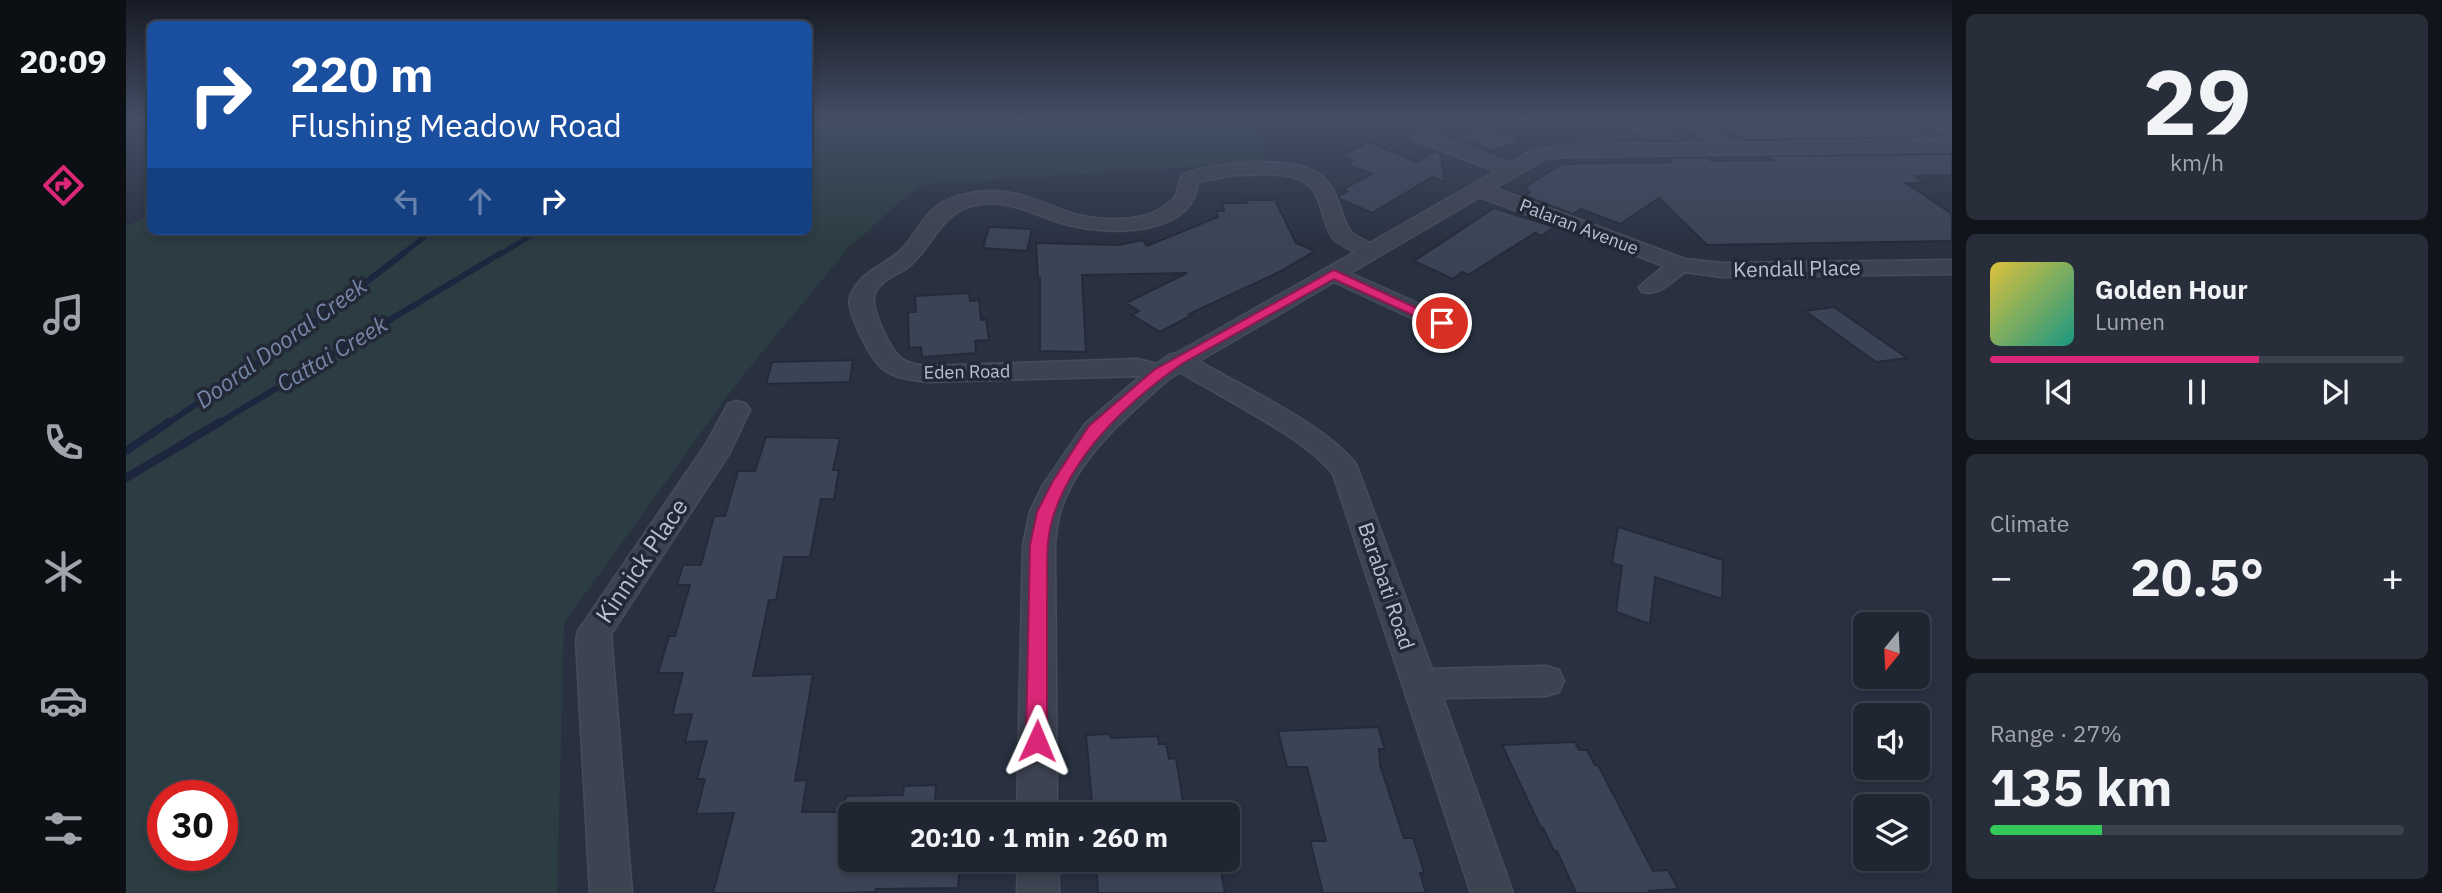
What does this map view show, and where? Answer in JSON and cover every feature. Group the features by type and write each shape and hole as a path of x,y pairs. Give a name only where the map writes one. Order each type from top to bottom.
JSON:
{"street":[{"path":"1483,160 1511,170"},
{"path":"1037,802 1039,545 1045,512 1058,485 1095,430 1169,367 1530,160"},
{"name":"Eden Road","path":"1169,367 927,374 901,370 886,360 882,353 860,305 860,298 869,282 913,251 933,218 954,205 979,198 1010,198 1085,222 1133,223 1157,217 1178,206 1186,197 1189,179 1210,171 1290,170 1311,177 1319,184 1339,222 1341,235 1351,243 1373,252"},
{"name":"Palaran Avenue","path":"1478,189 1681,265"},
{"path":"1650,287 1681,265"},
{"name":"Kendall Place","path":"1681,265 1722,270 1947,271"},
{"path":"1334,274 1442,323"},
{"name":"Barabati Road","path":"1169,367 1312,439 1334,456 1346,471 1492,893"},
{"name":"Kinnick Place","path":"611,893 594,631 719,447 737,410"},
{"path":"1419,684 1546,681"},
{"path":"1038,872 1038,893"}],"shaded area":[{"path":"812,160 1265,160 1265,162 920,185 849,247 736,384 564,623 557,893 126,893 126,226 147,216 147,235 812,235"}],"building":[{"path":"1353,160 1411,160 1417,162 1441,160 1445,182 1432,177 1372,213 1340,199 1339,196 1347,191 1343,189 1372,174 1347,164"},
{"path":"1669,160 1952,160 1952,175 1916,176 1925,183 1906,183 1952,214 1952,241 1707,245 1659,198 1620,224 1581,209 1573,214 1525,196 1530,192 1525,187 1562,164 1672,162"},
{"path":"1246,200 1275,200 1296,243 1315,251 1279,272 1189,314 1192,315 1160,332 1132,315 1139,311 1126,303 1187,273 1082,275 1086,352 1040,351 1040,278 1036,243 1119,245 1143,240 1147,246 1218,217 1216,211 1224,211 1222,203 1247,203"},
{"path":"1494,208 1554,227 1541,236 1535,233 1468,275 1462,272 1453,279 1414,261"},
{"path":"989,227 1032,229 1027,251 983,248"},
{"path":"969,293 970,301 979,300 981,320 986,319 989,340 975,341 976,353 922,357 921,347 909,348 908,312 916,312 915,296"},
{"path":"1834,307 1907,358 1876,362 1805,311"},
{"path":"853,360 850,382 766,384 772,362"},
{"path":"766,437 840,438 833,470 839,470 834,499 821,499 810,557 784,557 776,600 769,600 753,676 813,674 795,781 807,780 802,812 838,812 838,872 959,872 958,888 876,889 875,892 839,893 713,893 734,813 696,814 705,779 697,779 707,741 685,742 692,714 672,715 683,673 658,673 669,636 675,636 690,585 677,585 683,565 701,565 714,516 725,516 738,471 755,471"},
{"path":"1618,527 1723,560 1722,599 1655,577 1650,624 1616,612 1622,566 1612,563"},
{"path":"1378,727 1385,749 1379,749 1380,765 1404,838 1413,838 1424,873 1420,873 1426,893 1323,893 1310,841 1326,841 1307,767 1287,767 1278,731"},
{"path":"1110,734 1111,738 1158,736 1159,744 1166,744 1169,759 1176,758 1183,802 1092,802 1086,735"},
{"path":"1575,742 1579,750 1587,750 1595,765 1598,765 1653,871 1668,870 1678,889 1649,891 1650,893 1576,893 1557,851 1554,851 1541,828 1502,745"},
{"path":"936,785 935,802 845,802 846,796 903,795 904,786"},
{"path":"1097,872 1221,872 1225,893 1098,893"}],"waterway":[{"name":"Dooral Dooral Creek","path":"401,255 427,235"},
{"name":"Cattai Creek","path":"499,255 532,235"},
{"name":"Dooral Dooral Creek","path":"167,424 288,342 404,253"},
{"name":"Cattai Creek","path":"217,424 501,253"},
{"name":"Dooral Dooral Creek","path":"126,451 169,422"},
{"name":"Cattai Creek","path":"126,478 220,422"}],"route":[{"path":"1037,741 1039,545 1045,512 1058,485 1095,430 1178,360 1334,274 1442,323"}]}
